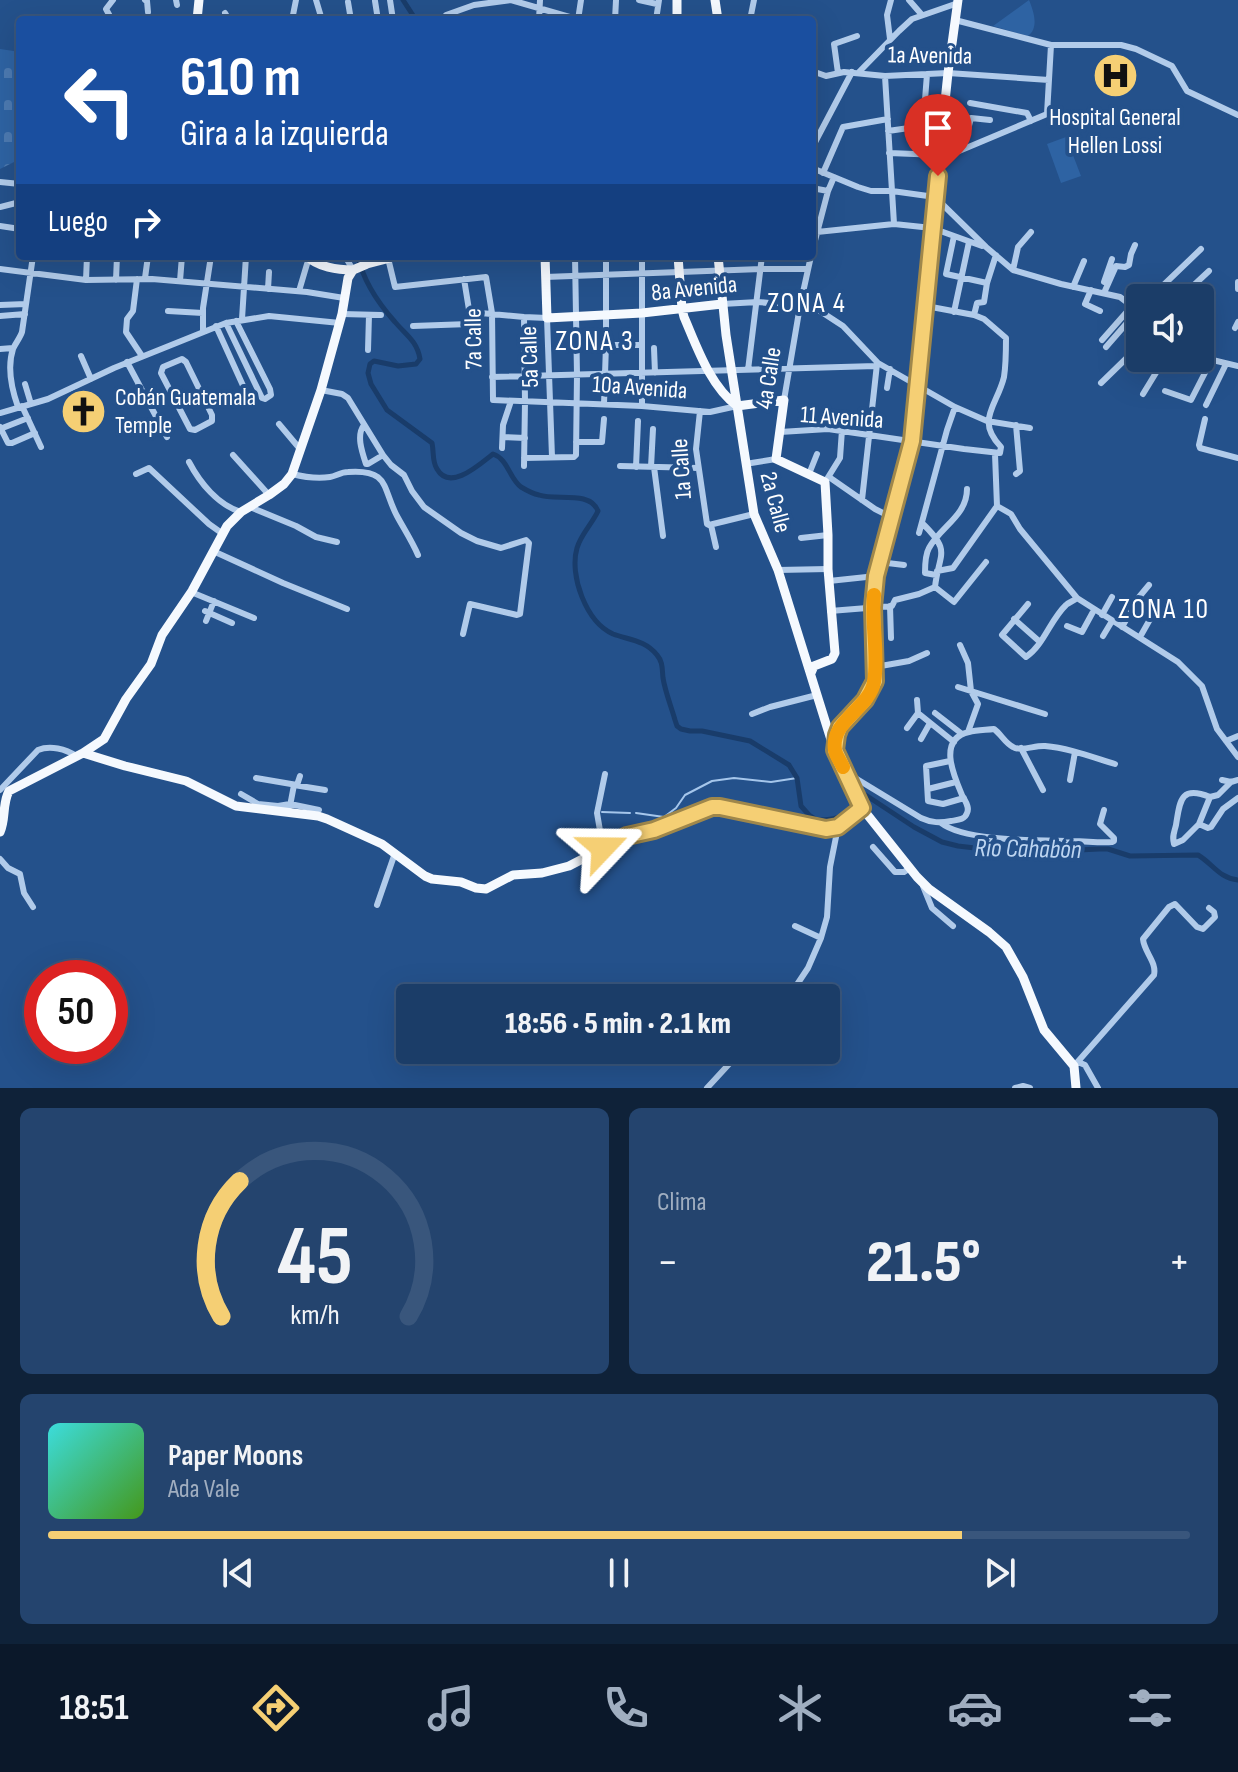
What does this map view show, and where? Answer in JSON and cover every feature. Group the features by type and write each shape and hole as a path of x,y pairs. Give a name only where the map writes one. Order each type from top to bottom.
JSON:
{"main road":[{"path":"835,750 840,727 872,689 876,576 912,441 955,3"},
{"path":"312,260 344,270 348,263"},
{"path":"348,263 367,264 382,260"},
{"name":"5a Calle","path":"545,260 547,318"},
{"path":"678,260 682,309 710,371 733,407"},
{"name":"2a Calle","path":"718,260 733,407 754,514 778,570 835,750 861,806 922,883 1006,947 1023,977 1044,1030 1076,1064"},
{"path":"0,832 9,791 104,739 126,699 151,664 162,635 191,592 227,526 245,509 284,484 292,474 341,319 348,263"},
{"name":"8a Avenida","path":"547,318 642,313 722,304"},
{"name":"10a Avenida","path":"733,407 784,400"},
{"name":"4a Calle","path":"776,459 784,400"},
{"path":"776,459 827,479 828,569 835,653 832,659 814,666 811,673"},
{"path":"828,731 840,727"},
{"path":"102,759 108,734"},
{"path":"80,754 186,781 236,806 289,808 318,816 382,844 432,879 461,882 481,889 513,875 542,873 569,866 627,836 654,830 712,807 826,829 838,827 861,806"},
{"path":"1076,1064 1076,1088"}],"street":[{"path":"112,16 106,9 113,0"},
{"path":"145,0 148,12"},
{"path":"284,0 295,1"},
{"path":"450,16 474,5 511,0 540,4 568,16"},
{"path":"639,0 658,2"},
{"path":"715,0 722,0"},
{"path":"890,39 887,15 891,0"},
{"path":"909,0 922,15"},
{"path":"376,5 390,3"},
{"path":"816,141 856,72 912,19 955,3"},
{"path":"955,18 1051,45 1121,45 1136,49 1172,66 1187,91 1238,115"},
{"path":"838,73 834,44 857,36"},
{"path":"889,153 940,155 959,151 1047,114 1051,45"},
{"name":"1a Avenida","path":"816,72 826,76 856,72 885,76 948,73 1049,80"},
{"path":"888,131 923,126 927,74"},
{"path":"885,76 894,224"},
{"path":"970,103 1027,113 1031,121"},
{"path":"942,143 965,141 971,118 990,120"},
{"path":"823,173 844,127 888,119"},
{"path":"816,170 871,191 935,197 1013,270 1120,297 1126,302"},
{"name":"4a Calle","path":"816,232 834,177"},
{"path":"816,189 828,191"},
{"path":"816,214 821,215"},
{"path":"816,235 894,224 932,228 991,251"},
{"path":"1013,270 1018,247 1031,232"},
{"path":"954,236 946,274 987,283"},
{"path":"954,312 969,242"},
{"path":"1102,293 1116,266 1129,265 1135,245"},
{"path":"1201,249 1167,283 1180,298 1209,271"},
{"path":"974,315 987,283 991,251"},
{"path":"1102,293 1112,259"},
{"path":"33,260 22,332 13,348 10,374 20,406 41,447"},
{"path":"86,280 87,260"},
{"path":"116,280 117,260"},
{"path":"142,356 126,332 127,319 133,311 147,260"},
{"path":"180,281 182,260"},
{"path":"203,332 210,260"},
{"path":"226,323 265,401 271,395 270,389 239,320 246,260"},
{"path":"299,291 309,260"},
{"path":"393,260 394,287 464,279 471,322 413,326"},
{"path":"524,317 524,462 574,457 577,403 575,260"},
{"path":"604,404 606,260"},
{"path":"642,260 642,406"},
{"path":"748,370 762,260"},
{"name":"4a Calle","path":"784,400 810,260"},
{"path":"1073,287 1084,261"},
{"path":"0,269 86,280 141,278 299,291 344,298"},
{"path":"545,277 807,269"},
{"path":"268,289 269,272"},
{"name":"7a Calle","path":"464,279 486,277 492,313 493,400"},
{"path":"1091,290 1085,304 1100,311"},
{"name":"8a Avenida","path":"722,304 758,302 820,311 852,335 877,364 987,421 1030,428"},
{"path":"0,305 26,304"},
{"path":"926,306 974,315 984,319 1006,338 1004,378 987,421 991,435 1002,449 996,454 997,506 953,568 925,574 928,550 964,504 967,489"},
{"path":"168,311 203,313"},
{"name":"8a Avenida","path":"470,312 547,318"},
{"path":"0,316 25,314"},
{"path":"368,350 369,315"},
{"path":"0,413 48,399 127,362 226,323 269,316 341,319 381,315"},
{"name":"5a Calle","path":"547,318 552,457"},
{"path":"1104,343 1126,323"},
{"path":"216,326 245,390"},
{"path":"606,345 642,345"},
{"path":"163,347 172,363"},
{"path":"0,349 13,348"},
{"path":"654,348 655,373"},
{"path":"81,356 91,379"},
{"path":"212,421 195,430 190,429 161,373 163,367 182,359 186,362 217,430"},
{"path":"1101,383 1126,359"},
{"path":"127,362 167,437"},
{"path":"1214,362 1238,366"},
{"path":"492,377 877,364 862,500"},
{"path":"1206,405 1226,364"},
{"path":"887,388 890,369"},
{"path":"1143,394 1155,372"},
{"path":"1165,391 1191,400 1205,372"},
{"path":"25,384 31,404"},
{"path":"321,390 348,398 383,455 404,475 424,507 477,541 501,548 526,540 529,543 520,614 470,604 463,634"},
{"name":"10a Avenida","path":"493,400 700,411 733,407"},
{"path":"502,448 503,425 511,401"},
{"path":"919,533 955,407"},
{"name":"1a Calle","path":"700,411 696,449 698,468 716,547"},
{"path":"28,418 0,429 6,441 12,443 35,433"},
{"path":"576,442 603,442 604,419"},
{"path":"1205,419 1200,448 1238,458"},
{"path":"636,467 638,421"},
{"path":"279,424 301,450"},
{"path":"364,425 360,433 366,464 383,455"},
{"path":"1016,425 1020,471 1016,474"},
{"name":"11 Avenida","path":"780,432 814,428 842,430 996,454"},
{"path":"653,429 652,467 663,536"},
{"path":"842,430 840,458 827,479 891,517"},
{"path":"503,437 525,438"},
{"path":"809,474 817,454"},
{"path":"233,455 269,495"},
{"path":"745,464 776,459"},
{"path":"189,462 199,478 228,506 245,509 337,542"},
{"path":"620,466 698,468"},
{"path":"136,474 149,468 223,534"},
{"path":"292,474 324,477 349,472 378,477 387,487 397,516 418,555"},
{"path":"997,506 1011,514 1043,559 1077,598 1178,662 1202,686 1217,729 1238,757"},
{"path":"709,525 754,514"},
{"path":"922,523 938,538 943,552 935,587"},
{"path":"801,538 828,535"},
{"path":"213,551 347,609"},
{"path":"879,562 904,566"},
{"path":"935,587 952,602 956,601 986,562"},
{"path":"778,570 828,569"},
{"path":"829,581 876,576"},
{"path":"1123,641 1139,597 1149,585"},
{"path":"830,611 893,606 895,600 935,587"},
{"path":"191,592 254,618"},
{"path":"1102,615 1112,597"},
{"path":"1028,604 1003,636 1026,657 1066,605 1077,598"},
{"path":"206,621 207,612 214,601"},
{"path":"890,606 891,638"},
{"path":"1139,607 1152,617"},
{"path":"1140,637 1157,607"},
{"path":"1067,626 1082,632 1094,610"},
{"path":"207,612 232,623"},
{"path":"1014,619 1040,642"},
{"path":"1103,636 1112,621"},
{"path":"845,772 929,822 941,823 966,816 968,807 956,782 950,751 954,742 965,733 978,705 971,691 968,663 960,645"},
{"path":"875,667 909,661 927,653"},
{"path":"958,687 1045,714"},
{"path":"752,714 817,695"},
{"path":"907,728 918,713 917,700"},
{"path":"918,713 954,742"},
{"path":"935,713 965,733 994,729 1011,746 1042,746 1115,764"},
{"path":"921,739 930,723"},
{"path":"1226,741 1238,736"},
{"path":"0,790 38,750 45,747 80,754"},
{"path":"1021,748 1043,790"},
{"path":"1070,780 1075,752"},
{"path":"950,761 927,765 929,802 943,804 964,798"},
{"path":"603,848 597,813 605,774"},
{"path":"289,808 294,785 297,785 300,776"},
{"path":"256,778 325,790"},
{"path":"1222,780 1235,781"},
{"path":"1210,797 1199,824 1183,840 1176,844 1172,842 1181,799 1197,792 1210,797 1218,795 1235,781"},
{"path":"928,789 956,782"},
{"path":"241,794 258,804 319,810"},
{"path":"1199,824 1211,827 1223,809 1238,798"},
{"path":"941,823 958,831 1005,839 1112,842 1114,838 1100,824 1104,810"},
{"path":"798,984 821,938 827,917 830,867 838,827"},
{"path":"873,847 895,872 910,868"},
{"path":"377,905 395,853"},
{"path":"0,859 20,874 24,893 33,907"},
{"path":"922,883 932,908 953,926"},
{"path":"1076,1064 1154,975 1155,967 1143,939 1169,907 1175,904 1201,929 1215,917 1209,908"},
{"path":"795,926 821,938"},
{"path":"707,1088 729,1064"},
{"path":"1076,1064 1085,1065 1098,1088"},
{"path":"1015,1088 1030,1088"}],"green space":[{"path":"1029,0 1034,29 1028,36 993,26"},
{"path":"0,49 16,51 16,161 0,169"},
{"path":"1066,137 1081,176 1061,183 1047,144"}],"waterway":[{"name":"Río Cahabón","path":"403,0 413,16"},
{"name":"Río Cahabón","path":"359,260 372,292 419,353 420,359 416,364 398,366 374,361 370,364 368,373 371,384 387,410 432,443 434,463 449,478 465,474 493,454 502,460 517,483 528,491 546,497 580,498 594,505 598,511 579,543 575,559 582,597 603,628 642,643 657,655 675,720 681,729 750,741 789,765 797,778 801,806 817,820 842,816 864,794 914,827 942,842 958,846 1017,853 1108,849 1130,856 1198,855 1221,874 1238,880"},
{"path":"636,813 664,817 676,808 685,795 712,781 734,778 771,782 797,778"},
{"path":"602,812 630,813"}],"slow traffic":[{"path":"843,767 835,750 837,735 840,727 865,700 875,681 874,595"}],"place":[{"name":"Hospital General Hellen Lossi","path":"1115,75"},
{"name":"Cobán Guatemala Temple","path":"84,411"}],"district":[{"name":"ZONA 4","path":"807,302"},
{"name":"ZONA 3","path":"595,340"},
{"name":"ZONA 10","path":"1164,608"}],"route":[{"path":"603,848 627,836 654,830 712,807 826,829 838,827 862,808 835,750 836,741 840,727 865,700 875,681 873,607 876,576 912,441 938,176"}]}
